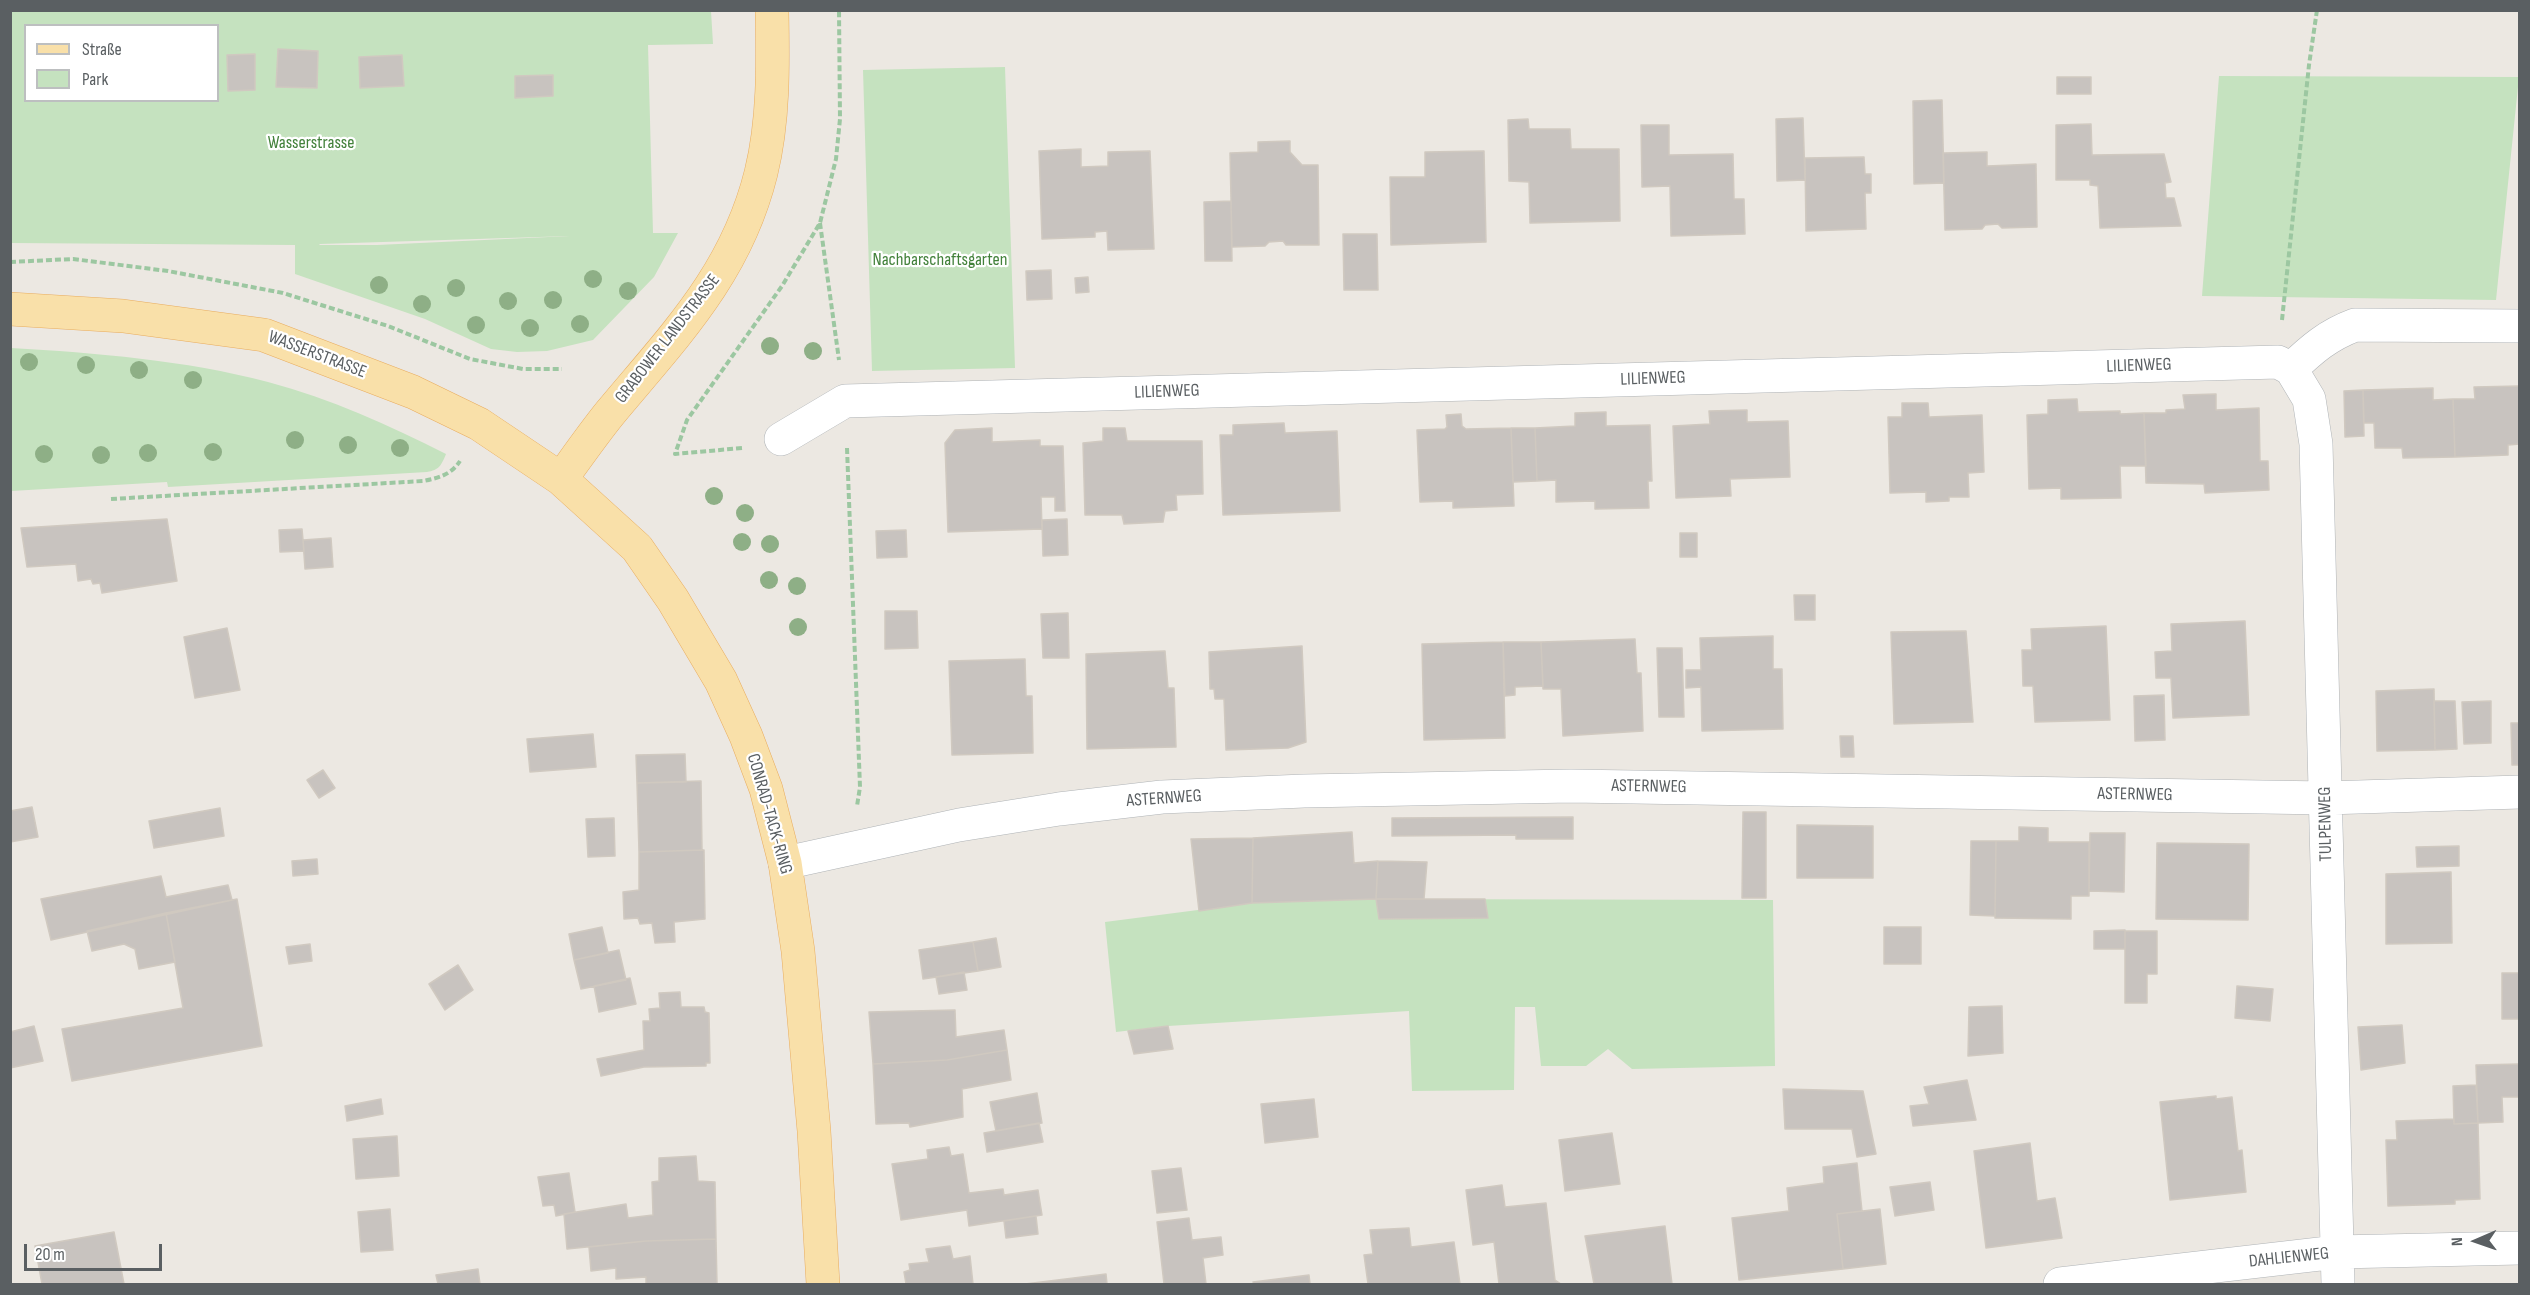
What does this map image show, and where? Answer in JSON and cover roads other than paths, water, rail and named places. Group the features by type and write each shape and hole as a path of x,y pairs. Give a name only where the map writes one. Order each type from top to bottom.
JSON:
{"main road":[{"name":"GRABOWER LANDSTRASSE","path":"561,479 610,414 699,306 735,246 750,212 761,172 770,123 773,74 772,10"},
{"name":"WASSERSTRASSE","path":"10,309 123,316 264,335 413,392 457,412 479,424 561,479"},
{"name":"CONRAD-TACK-RING","path":"561,479 637,548 673,600 721,681 746,736 766,789 785,863 798,951 814,1131 823,1284"}],"street":[{"path":"2285,366 2333,333 2355,325 2520,326"},
{"name":"LILIENWEG","path":"781,439 845,401 2285,366"},
{"name":"TULPENWEG","path":"2285,366 2310,399 2316,444 2338,1284"},
{"name":"ASTERNWEG","path":"785,863 958,825 1059,808 1162,797 1304,791 1571,786 2326,798 2520,792"},
{"name":"DAHLIENWEG","path":"2060,1284 2337,1252 2520,1248"}],"park label":[{"name":"Wasserstrasse","path":"311,143"},
{"name":"Nachbarschaftsgarten","path":"940,260"}]}
